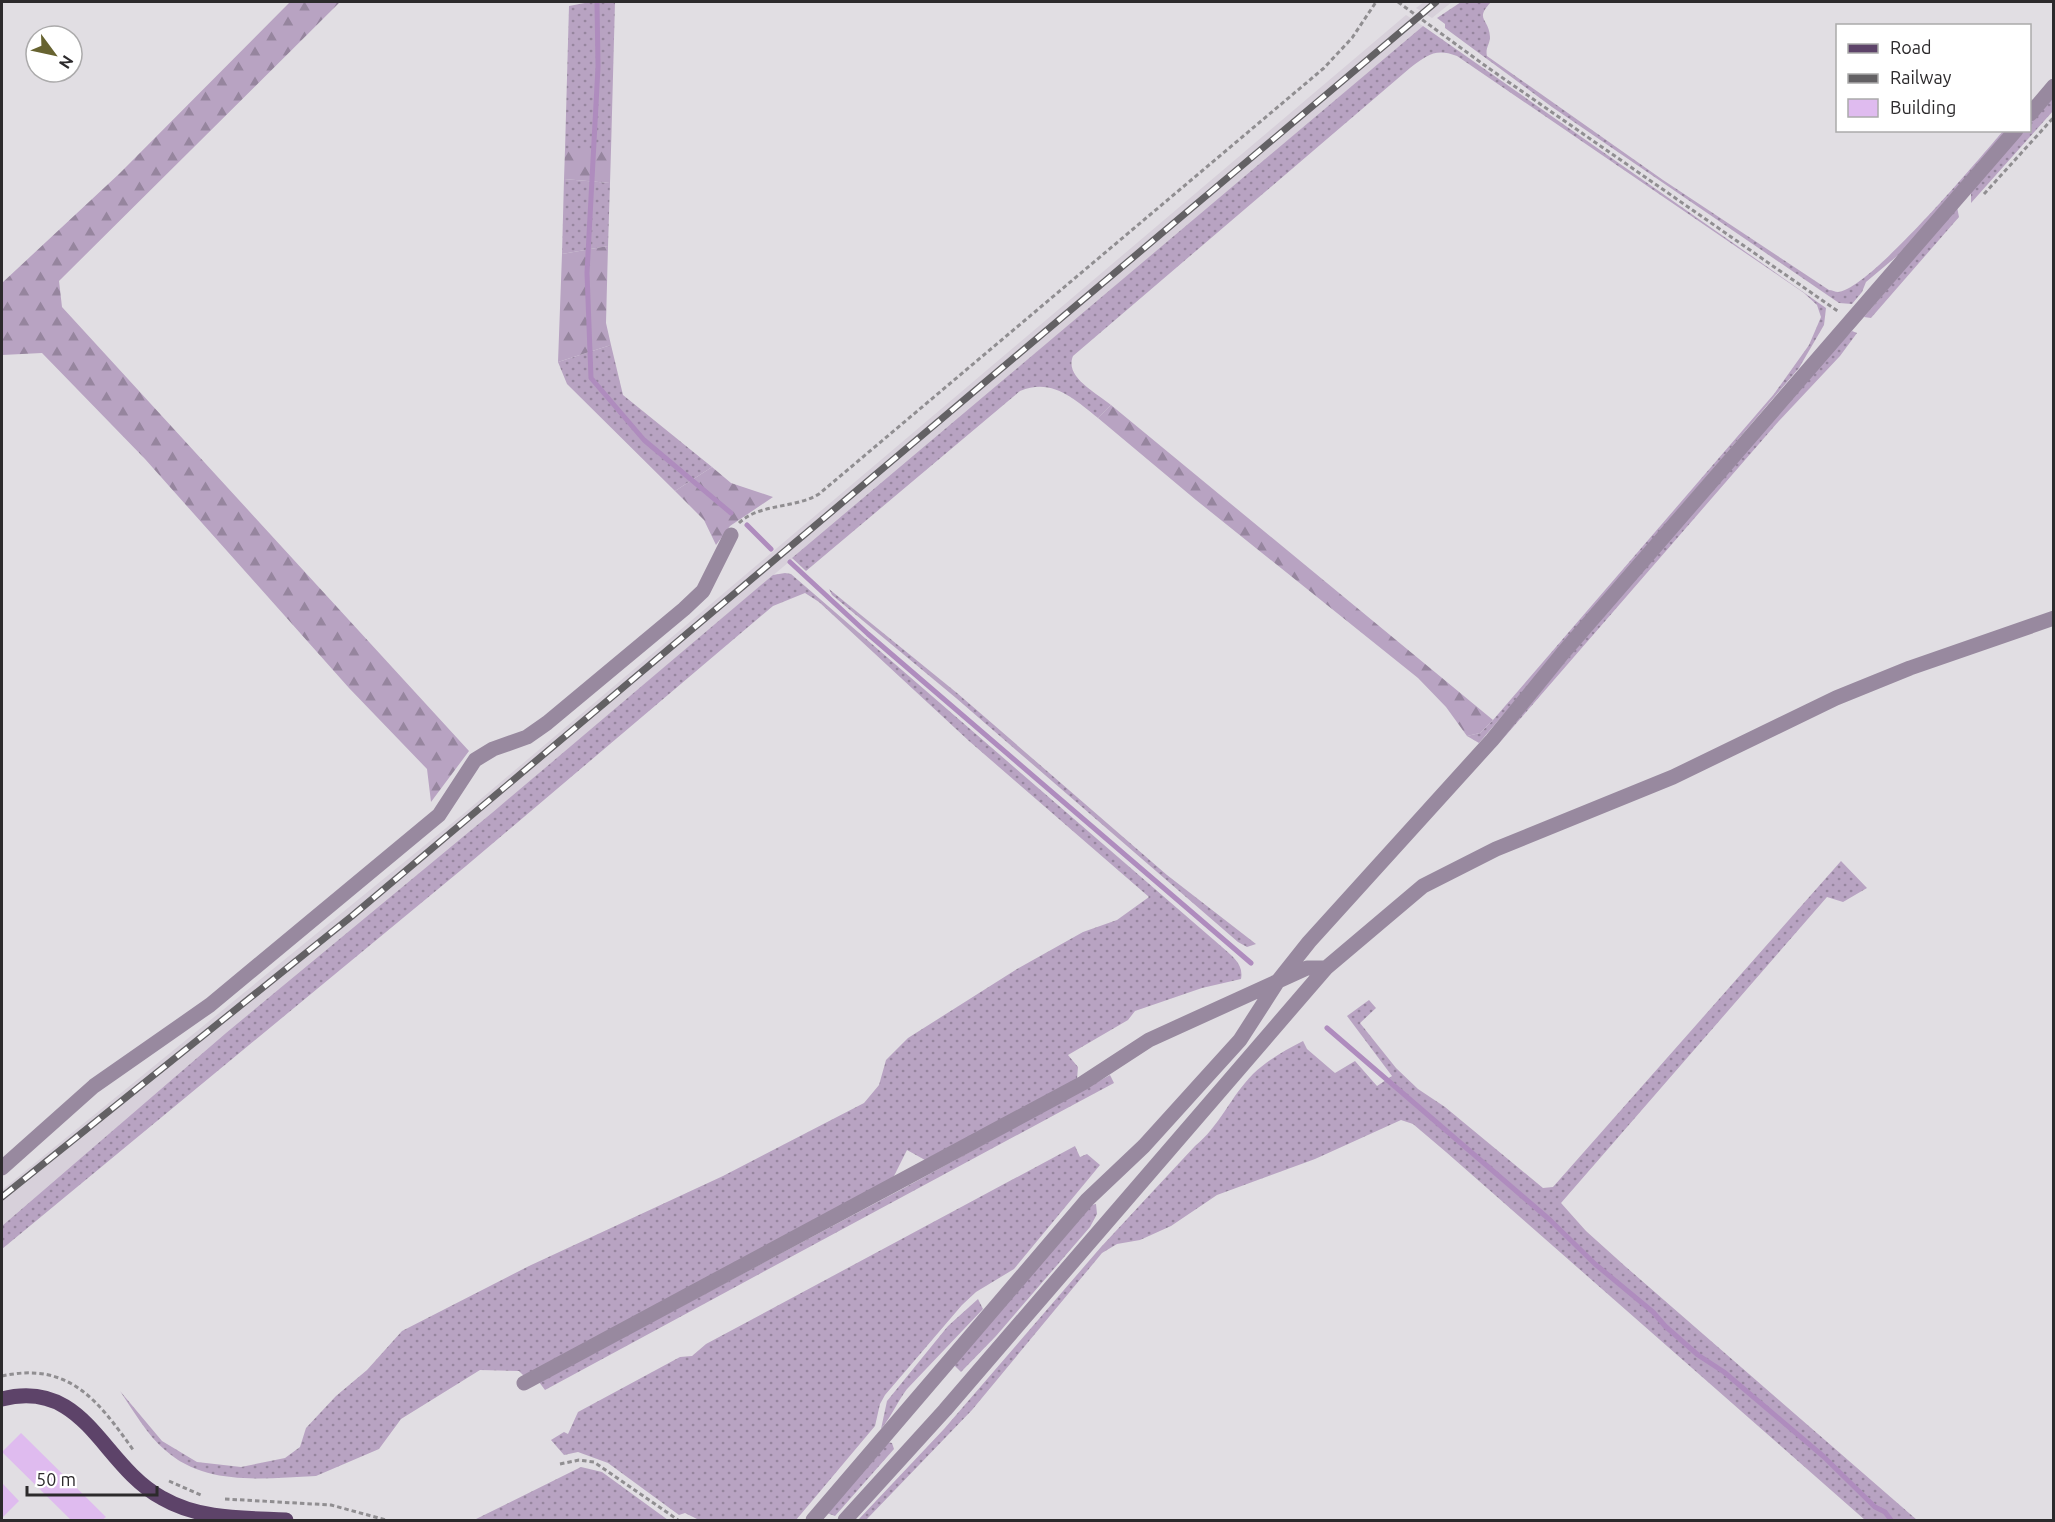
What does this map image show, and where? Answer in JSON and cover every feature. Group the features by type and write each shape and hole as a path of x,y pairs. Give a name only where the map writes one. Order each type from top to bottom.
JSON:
{"main road":[{"path":"2,1399 31,1395 58,1401 71,1408 84,1419 133,1478 177,1506 222,1517 286,1521"}],"street":[{"path":"2031,113 2054,86"},
{"path":"813,1521 1087,1200 1144,1146 1240,1040 1278,981 1309,942 1492,740 1563,652 2014,132"},
{"path":"2,1168 94,1086 155,1046 210,1005 439,815 475,760 493,749 527,737 547,723 684,609 703,591 731,535"},
{"path":"845,1521 961,1392 1326,968 1423,886 1497,849 1673,777 1836,698 1910,668 2054,618"},
{"path":"524,1383 1083,1083 1149,1040 1307,968 1326,968"}],"path":[{"path":"731,535 746,516 757,511 795,506 819,494 899,429 1324,68 1352,38 1376,2"},
{"path":"1398,2 1487,67 1850,320"},
{"path":"2,1376 38,1374 62,1379 81,1388 99,1404 139,1458"},
{"path":"560,1464 579,1460 594,1462 678,1521"},
{"path":"162,1476 187,1490 207,1496"},
{"path":"221,1498 331,1505 386,1521"}],"shaded area":[{"path":"1424,2 1452,2 1432,18 1416,8"},
{"path":"1406,15 1423,26 493,812 226,1033 2,1226 2,1190 462,815"}],"green space":[{"path":"290,2 340,2 59,281 62,307 469,751 431,802 427,769 349,688 145,459 42,353 2,355 2,283 120,173"},
{"path":"590,2 615,2 611,150 565,150 569,6"},
{"path":"1461,2 1491,2 1483,16 1490,37 1487,56 1663,180 1829,290 1836,292 1853,286 1898,248 2002,132 2007,132 1909,246 1866,282 1862,292 1852,304 1839,303 1552,107 1445,28 1445,24 1437,18"},
{"path":"1423,26 1826,308 1824,325 1799,368 1479,743 1467,736 1480,733 1493,720 1774,394 1809,345 1821,317 1817,305 1804,293 1457,56 1443,53 1432,54 1410,68 1073,356 1071,364 1077,378 1111,405 1098,418 1062,392 1042,387 1020,391 806,571 792,558"},
{"path":"2053,95 2053,111 1971,203 1971,192 2022,132 2031,132 2031,121"},
{"path":"565,150 611,150 610,183 564,179"},
{"path":"564,179 610,183 608,246 562,254"},
{"path":"1957,207 1959,217 1871,318 1864,317"},
{"path":"608,246 606,323 611,345 558,362 562,254"},
{"path":"1852,331 1857,333 1840,356 1778,422 1494,749 1553,676 1826,356"},
{"path":"611,345 623,395 712,467 675,491 567,384 558,362"},
{"path":"1111,405 1493,720 1480,733 1467,736 1446,707 1418,678 1196,500 1098,418"},
{"path":"712,467 731,483 773,497 730,526 716,545 704,520 675,491"},
{"path":"791,574 1230,954 1241,969 1241,979 1202,988 1135,1011 1128,1020 1068,1055 1078,1067 1077,1079 925,1160 907,1150 893,1178 524,1376 519,1371 480,1370 401,1419 379,1449 316,1476 237,1478 199,1470 181,1462 152,1437 120,1391 162,1441 197,1462 241,1467 285,1458 300,1447 306,1428 336,1396 367,1370 402,1331 529,1266 723,1176 864,1103 879,1085 886,1060 908,1038 1017,969 1083,932 1117,920 1149,897 969,741 819,602 805,593 773,606 466,866 2,1249 2,1226 226,1033 493,812 773,575"},
{"path":"829,589 957,693 1167,875 1256,944 1247,947 1238,942 956,698 832,595"},
{"path":"1841,861 1867,888 1843,902 1827,897 1561,1203 1586,1231 1626,1267 1917,1520 1865,1520 1446,1152 1413,1124 1401,1120 1315,1159 1217,1195 1171,1226 1140,1240 1117,1244 1102,1253 972,1410 866,1520 858,1520 944,1429 1101,1247 1211,1130 1253,1074 1271,1060 1303,1041 1307,1049 1335,1073 1355,1061 1377,1086 1392,1076 1347,1016 1369,1000 1376,1008 1360,1023 1396,1068 1418,1089 1445,1107 1543,1188 1553,1187"},
{"path":"1110,1075 1114,1083 545,1390 539,1382 904,1188"},
{"path":"1075,1146 1080,1157 1087,1154 1100,1165 1014,1269 976,1292 962,1305 885,1395 880,1404 875,1426 796,1520 699,1520 685,1513 679,1515 608,1463 578,1452 564,1455 551,1440 564,1432 568,1434 578,1412 680,1357 692,1356 706,1344"},
{"path":"1096,1204 1097,1214 1090,1227 996,1336 961,1372 953,1364 1092,1205"},
{"path":"978,1299 983,1309 907,1389 881,1429 887,1401 948,1326"},
{"path":"887,1442 892,1443 894,1449 835,1516 827,1513"},
{"path":"581,1467 602,1472 668,1520 474,1520"}],"building":[{"path":"21,1433 106,1517 102,1520 71,1520 2,1452"},
{"path":"3,1484 19,1501 2,1518 2,1486"}],"waterway":[{"path":"597,2 598,67 587,273 591,378 644,440 731,513"},
{"path":"747,525 771,549"},
{"path":"790,562 868,634 1251,963"},
{"path":"1327,1028 1550,1220 1595,1264 1653,1312 1665,1326 1698,1355 1724,1372 1823,1456 1891,1520"}],"railway":[{"path":"2,1197 352,916 1436,2"}]}
